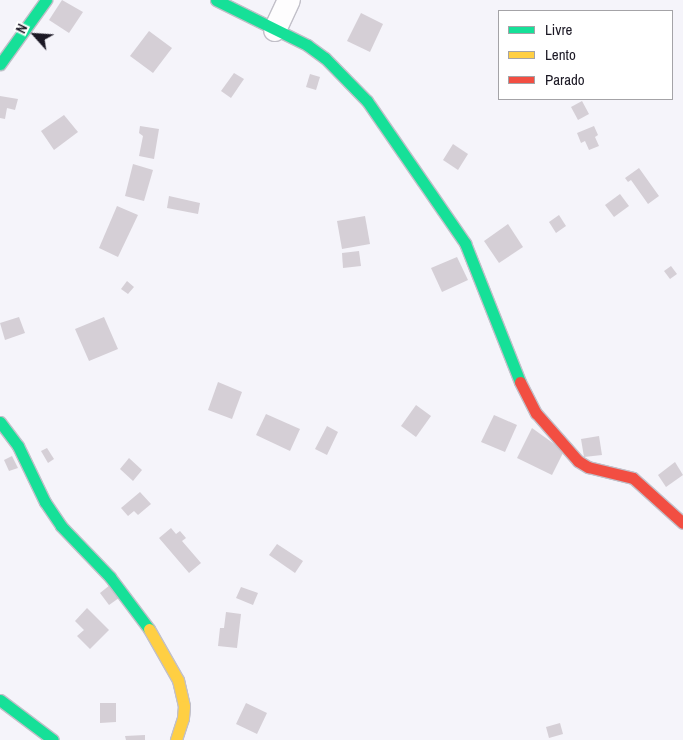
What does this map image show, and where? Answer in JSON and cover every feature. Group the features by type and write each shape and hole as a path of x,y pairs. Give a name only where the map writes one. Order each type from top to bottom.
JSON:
{"street":[{"path":"0,64 46,0"},
{"path":"216,0 307,45 325,58 367,101 465,243 524,393 536,414 578,461 588,467 634,478 683,523"},
{"path":"275,30 289,0"},
{"path":"0,422 18,446 45,502 61,526 110,577 157,640 178,680 184,706 183,718 176,740"},
{"path":"0,700 53,740"}],"building":[{"path":"62,0 83,12 69,33 49,20"},
{"path":"361,13 383,24 370,52 347,41"},
{"path":"149,31 172,48 153,73 130,56"},
{"path":"234,73 244,79 231,98 221,91"},
{"path":"310,74 320,77 316,90 306,87"},
{"path":"0,96 18,99 15,110 7,108 5,119 0,118"},
{"path":"582,101 589,114 578,120 571,107"},
{"path":"64,115 78,132 54,150 41,131"},
{"path":"140,126 159,129 154,159 139,156 143,136 139,133"},
{"path":"594,126 598,135 595,137 599,146 589,150 585,141 581,143 577,133"},
{"path":"453,144 468,154 458,170 443,160"},
{"path":"133,164 153,170 144,201 125,196"},
{"path":"639,168 659,196 648,204 631,180 628,182 625,178"},
{"path":"620,194 629,206 614,217 605,205"},
{"path":"169,196 200,203 198,214 167,208"},
{"path":"117,206 138,215 118,257 99,248"},
{"path":"559,215 566,226 556,233 549,222"},
{"path":"365,216 370,244 342,249 337,221"},
{"path":"508,224 523,247 499,263 484,241"},
{"path":"359,251 361,266 343,268 342,253"},
{"path":"457,257 468,280 442,292 431,268"},
{"path":"671,266 677,274 670,279 664,271"},
{"path":"127,281 134,287 128,294 121,289"},
{"path":"19,317 25,333 5,340 0,323"},
{"path":"104,317 118,349 89,361 75,329"},
{"path":"218,382 242,392 232,419 208,410"},
{"path":"416,405 431,416 416,437 401,426"},
{"path":"266,414 300,429 290,451 256,435"},
{"path":"494,415 517,425 505,452 481,442"},
{"path":"327,426 338,432 327,455 315,449"},
{"path":"532,428 564,451 552,475 517,458"},
{"path":"599,436 602,455 584,457 581,439"},
{"path":"47,448 54,459 48,463 41,451"},
{"path":"12,456 18,468 9,471 4,460"},
{"path":"129,458 142,470 133,481 120,469"},
{"path":"675,462 683,475 666,487 658,475"},
{"path":"140,492 151,504 138,515 134,511 128,516 121,508"},
{"path":"171,528 176,534 180,531 186,538 182,541 201,563 189,573 159,538"},
{"path":"277,544 303,561 295,573 269,555"},
{"path":"110,585 119,598 109,605 100,593"},
{"path":"241,587 258,593 253,605 236,598"},
{"path":"87,608 109,630 90,649 77,636 84,630 75,621"},
{"path":"226,612 241,614 237,648 218,646 220,628 224,628"},
{"path":"100,703 116,703 116,722 100,723"},
{"path":"246,703 267,713 257,734 236,724"},
{"path":"560,723 563,734 549,738 546,727"},
{"path":"145,735 145,740 126,740 125,736"}],"traffic: fast":[{"path":"0,64 46,0"},
{"path":"216,0 307,45 325,58 367,101 465,243 520,382"},
{"path":"0,422 18,446 45,502 61,526 110,577 149,629"},
{"path":"0,700 53,740"}],"traffic: slow":[{"path":"149,629 178,680 184,706 183,718 176,740"}],"traffic: jam":[{"path":"520,382 536,413 578,461 588,467 633,478 683,523"}]}
